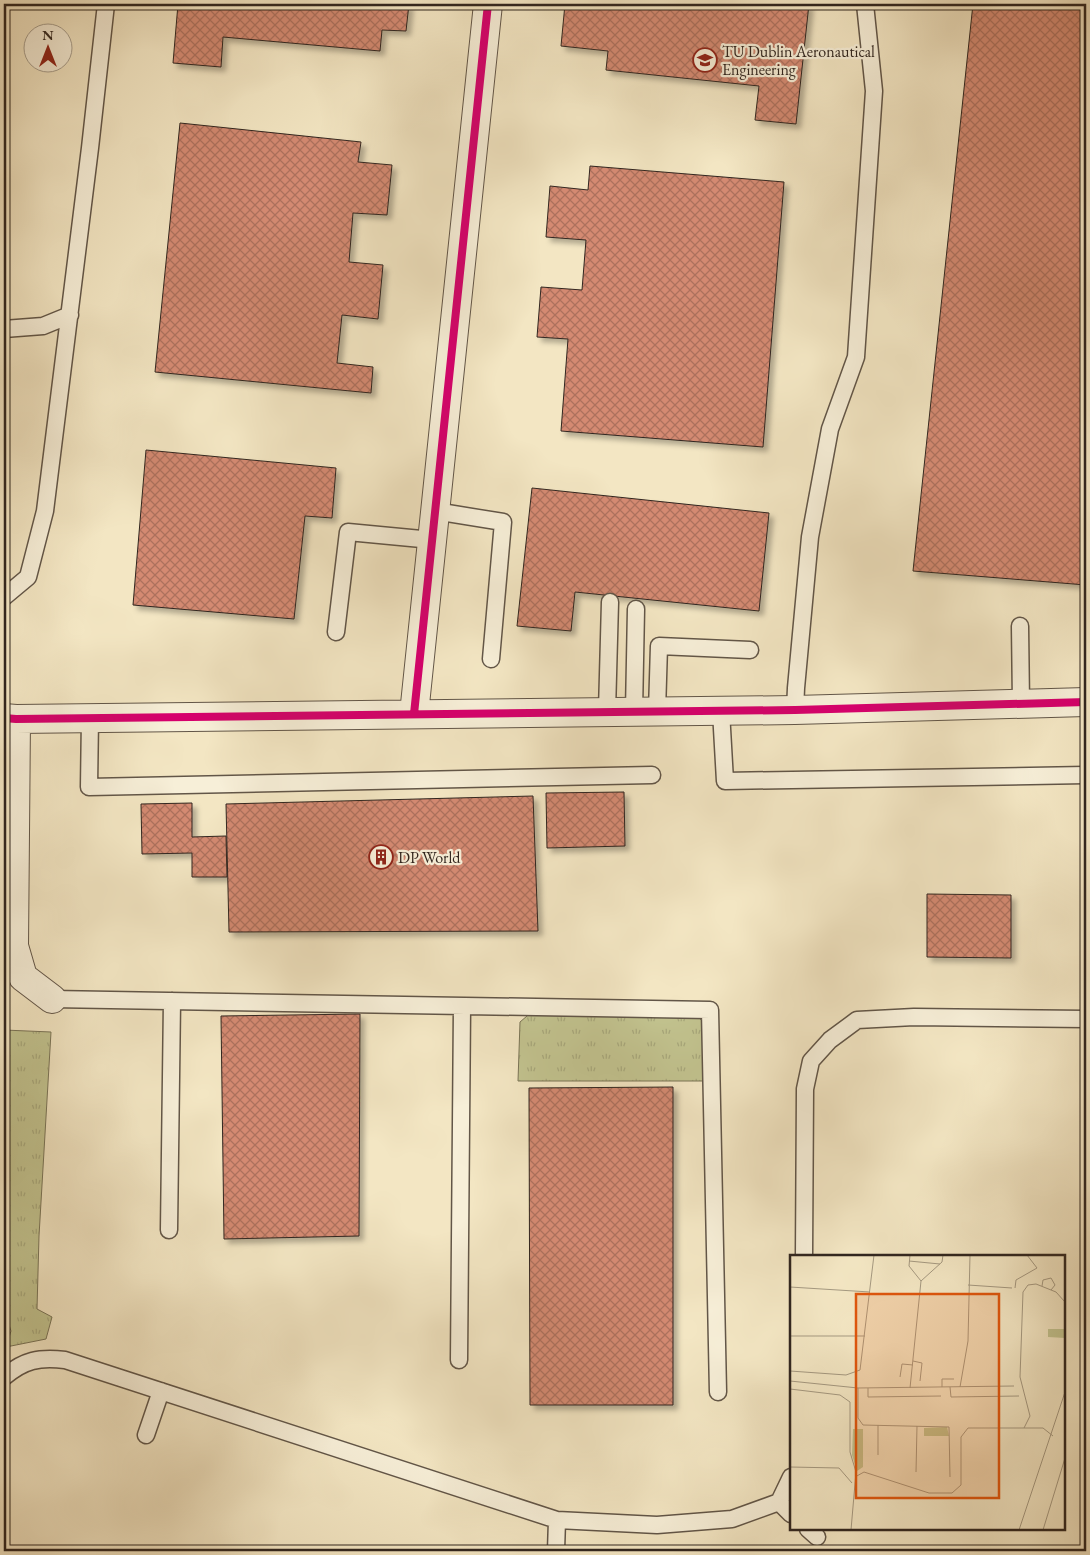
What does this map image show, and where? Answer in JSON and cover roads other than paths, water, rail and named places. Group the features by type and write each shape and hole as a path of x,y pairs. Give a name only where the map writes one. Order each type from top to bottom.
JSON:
{"street":[{"path":"414,714 488,4"},
{"path":"52,999 23,977 14,946 10,718 795,710 1086,702"}],"lane":[{"path":"4,597 28,577 44,511 70,315 106,4"},
{"path":"795,710 810,537 830,429 856,357 874,91 865,4"},
{"path":"4,329 42,326 70,315"},
{"path":"435,511 503,522 491,659"},
{"path":"336,632 348,532 432,540"},
{"path":"610,602 633,711"},
{"path":"633,711 636,609"},
{"path":"1020,626 1021,704"},
{"path":"633,711 659,646 750,650"},
{"path":"721,710 725,781 1086,775"},
{"path":"90,718 89,787 652,775"},
{"path":"52,999 710,1010 718,1392"},
{"path":"169,1230 172,1001"},
{"path":"459,1360 462,1007"},
{"path":"804,1255 805,1089 811,1061 830,1040 858,1020 914,1017 1086,1019"},
{"path":"4,1377 14,1368 28,1362 46,1358 72,1362 557,1520 657,1525 732,1519 778,1502 790,1479"},
{"path":"146,1435 161,1391"},
{"path":"778,1502 790,1513"},
{"path":"556,1551 557,1520"}],"place":[{"name":"TU Dublin Aeronautical Engineering","path":"705,60"},
{"name":"DP World","path":"381,857"}]}
